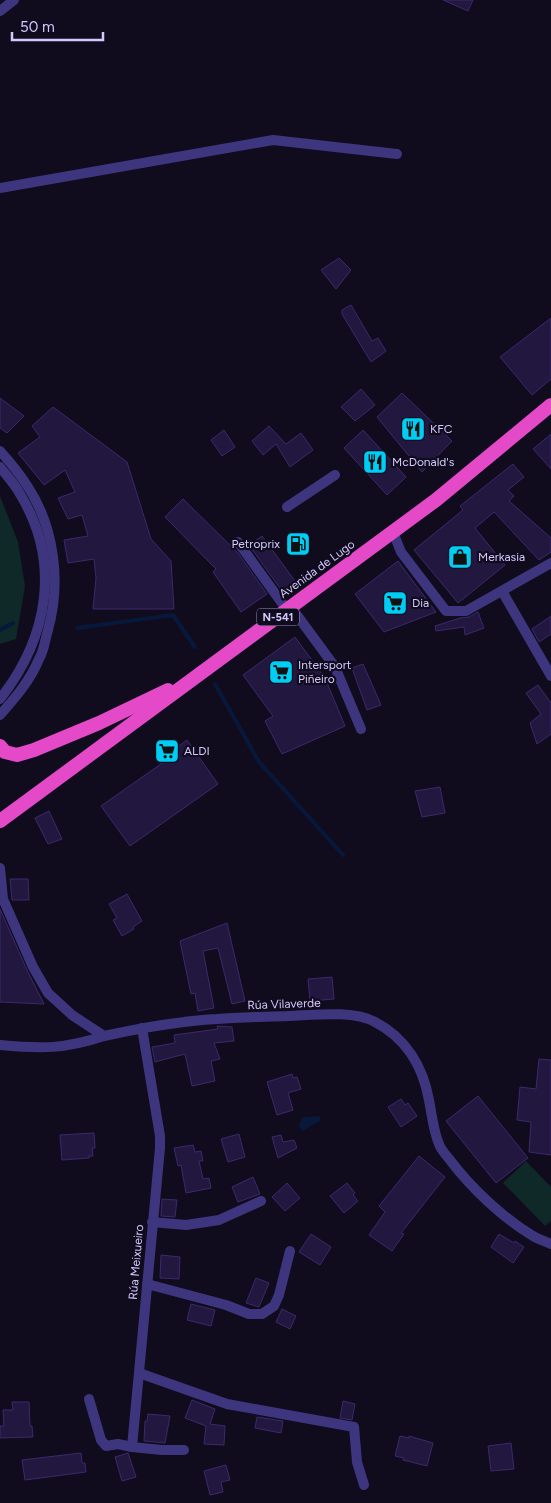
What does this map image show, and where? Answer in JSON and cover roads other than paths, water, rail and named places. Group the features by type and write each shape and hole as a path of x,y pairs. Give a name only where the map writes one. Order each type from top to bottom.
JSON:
{"highway":[{"name":"Avenida de Lugo","path":"0,821 436,500 551,405"},
{"path":"0,746 5,752 17,755 34,750 99,723 196,677"}],"street":[{"path":"0,11 14,0"},
{"path":"0,188 273,140 396,154"},
{"path":"0,451 29,488 44,520 54,557 55,584 52,615 40,658 25,685 0,715"},
{"path":"0,466 20,494 35,525 44,561 46,586 42,616 28,657 15,681 0,699"},
{"path":"286,507 336,475"},
{"path":"393,532 401,552 446,611 466,611 551,563"},
{"path":"238,542 335,667 361,729"},
{"path":"502,591 551,676"},
{"path":"0,868 4,899 33,967 48,993 72,1016 104,1036"},
{"name":"Rúa Vilaverde","path":"0,1045 50,1048 79,1044 104,1036 142,1028 217,1018 317,1015 362,1016 374,1021 394,1035 412,1055 421,1071 429,1098 432,1126 440,1146 460,1173 487,1201 517,1225 535,1237 551,1244"},
{"name":"Rúa Meixueiro","path":"132,1447 160,1148 160,1136 142,1028"},
{"path":"152,1222 186,1225 219,1220 261,1202"},
{"path":"147,1284 226,1305 249,1314 262,1314 274,1306 279,1295 290,1251"},
{"path":"139,1373 227,1404 354,1427 357,1462 364,1485"},
{"path":"88,1399 101,1440 106,1446 118,1444 162,1450 184,1450"}],"water":[{"path":"320,1116 320,1121 302,1131 299,1125 303,1117"}],"waterway":[{"path":"77,628 173,615 195,647"},
{"path":"0,630 13,623"},
{"path":"215,684 259,762 343,855"}],"place":[{"name":"KFC","path":"413,429"},
{"name":"McDonald's","path":"375,462"},
{"name":"Petroprix","path":"298,544"},
{"name":"Merkasia","path":"460,557"},
{"name":"Dia","path":"395,603"},
{"name":"Intersport Piñeiro","path":"281,672"},
{"name":"ALDI","path":"167,751"}]}
